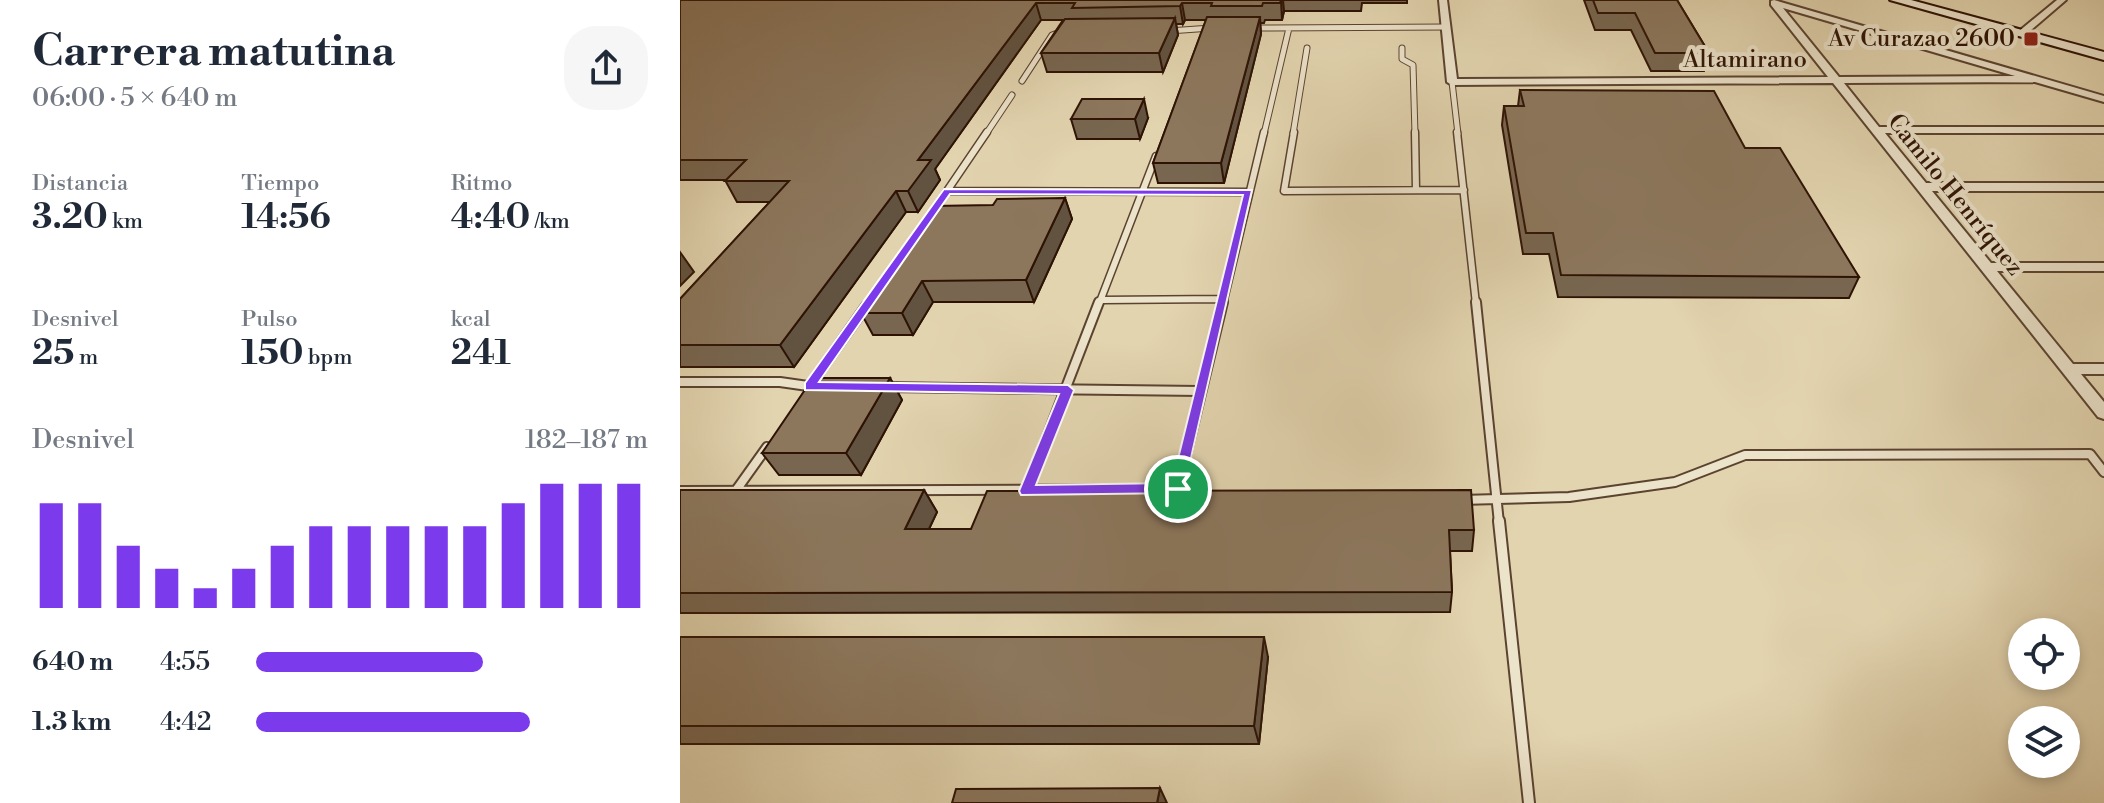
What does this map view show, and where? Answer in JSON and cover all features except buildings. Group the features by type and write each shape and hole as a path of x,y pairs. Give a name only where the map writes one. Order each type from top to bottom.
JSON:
{"street":[{"path":"1443,0 1452,82"},
{"path":"1896,0 1923,3 2104,56"},
{"path":"2021,34 2062,0"},
{"path":"1769,1 2104,99"},
{"name":"Camilo Henríquez","path":"1769,1 2104,413"},
{"name":"Altamirano","path":"1452,82 2038,79"},
{"path":"1875,130 2102,119"},
{"path":"1921,187 2104,187"},
{"path":"1986,267 2104,267"},
{"path":"2068,369 2104,369"}],"lane":[{"path":"1243,28 1446,27"},
{"path":"1155,31 1213,28"},
{"path":"1178,489 1289,28"},
{"path":"1198,44 1203,29"},
{"path":"1022,81 1052,35 1064,31"},
{"path":"1307,48 1284,191 1464,190"},
{"path":"1402,48 1402,59 1413,65 1416,190"},
{"path":"1452,82 1529,803"},
{"path":"929,217 1012,95"},
{"path":"1026,491 1068,390 1160,147"},
{"path":"948,191 1248,192"},
{"path":"800,399 874,295"},
{"path":"1102,300 1224,299"},
{"path":"680,382 780,382 824,387"},
{"path":"870,387 1200,391"},
{"path":"737,489 773,438"},
{"path":"1451,500 1569,497 1675,482 1745,455 2090,454 2104,472"},
{"path":"680,491 1178,489 1192,501"}],"place":[{"name":"Av Curazao 2600","path":"2031,39"}],"route":[{"path":"948,191 1248,192 1178,489 1026,491 1068,390 809,387 948,191"}]}
